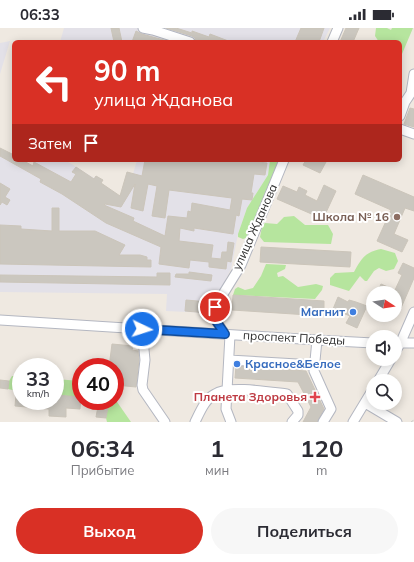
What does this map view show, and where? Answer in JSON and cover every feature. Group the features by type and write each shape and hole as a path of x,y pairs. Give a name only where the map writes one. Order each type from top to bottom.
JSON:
{"street":[{"path":"143,28 184,40"},
{"path":"333,40 338,28"},
{"path":"402,110 411,93 414,74"},
{"path":"402,130 414,134"},
{"name":"улица Жданова","path":"227,335 214,318 215,307 241,265 283,162"},
{"path":"402,336 414,312"},
{"name":"проспект Победы","path":"0,320 366,343"},
{"path":"142,329 145,360 142,385 143,390 165,422"},
{"path":"227,335 230,360 226,409 230,422"},
{"path":"317,340 314,371 331,409 323,422"},
{"path":"402,345 414,343"},
{"path":"230,360 315,365"},
{"path":"195,422 204,404 214,394 227,389 287,394 298,411 298,415 292,422"},
{"path":"353,422 365,403 397,422"}],"shaded area":[{"path":"64,28 330,28 324,40 61,40"},
{"path":"10,41 0,74 0,43"},
{"path":"0,148 12,154 12,162 26,162 32,165 34,162 68,162 94,178 96,176 103,180 101,183 120,196 127,172 133,174 136,162 270,162 268,175 247,208 238,234 231,269 208,313 166,311 167,294 0,292"}],"green space":[{"path":"376,28 387,28 391,30 392,28 413,28 402,54 402,40 378,40 375,36"},
{"path":"270,162 279,162 249,237 243,239 238,237 247,208 268,175"},
{"path":"294,216 305,225 328,225 333,234 331,244 264,242 260,237 262,227 265,223 277,224 284,217"},
{"path":"381,249 395,253 398,261 394,269 386,271 379,268 374,271 367,281 360,276 349,291 330,285 330,278 335,273 354,272 359,263 367,254"},
{"path":"266,264 286,265 285,269 277,273 278,277 283,276 298,287 316,284 323,286 322,290 315,299 233,295 235,289 238,287 245,290 253,288 261,276"},
{"path":"12,376 12,390 8,389 9,381"},
{"path":"64,380 72,380 72,396 64,396"},
{"path":"107,410 123,410 131,422 107,422"}],"building":[{"path":"111,28 119,28 122,40 114,40"},
{"path":"166,28 176,28 192,33 192,31 209,37 210,34 226,40 196,40 192,36"},
{"path":"301,28 324,28 320,40 296,40"},
{"path":"346,28 359,28 354,40 341,40"},
{"path":"136,31 164,40 133,40"},
{"path":"410,108 414,109 414,127 404,124"},
{"path":"0,148 12,154 12,162 26,162 33,166 34,162 71,182 76,174 72,172 76,167 94,179 96,176 103,180 101,183 120,196 127,172 142,176 145,162 267,163 265,175 254,174 251,193 253,193 252,200 242,199 239,216 236,215 233,234 194,228 194,231 180,228 179,241 213,245 211,258 221,259 222,252 227,252 228,242 234,243 231,262 227,261 226,269 209,267 209,262 190,260 189,268 159,264 161,247 106,223 62,194 40,182 41,179 0,156","holes":["135,184 131,208 143,211 148,184 157,186 152,216 165,218 169,190 232,198 230,210 192,203 191,212 188,211 187,218 168,216 165,236 133,221 134,218 104,205 121,207"]},
{"path":"305,162 326,162 320,173 303,165"},
{"path":"363,175 414,197 414,211 405,208 394,234 408,240 402,252 377,241 391,210 355,194"},
{"path":"0,183 10,189 5,197 10,200 7,205 2,202 0,205"},
{"path":"324,185 336,191 323,219 277,199 283,186 297,192 299,187 307,191 305,195 317,201"},
{"path":"52,208 59,208 59,231 95,231 125,245 119,255 140,255 147,257 147,260 151,260 151,267 0,264 0,225 21,226 21,229 52,231"},
{"path":"261,247 351,252 350,267 260,262"},
{"path":"403,263 414,268 414,278 402,306 402,286 397,286 402,275 398,273"},
{"path":"189,272 212,275 211,281 175,277 176,274 189,274"},
{"path":"157,273 170,273 170,285 0,282 0,275 157,277"},
{"path":"233,295 324,301 324,316 232,310"},
{"name":"Магнит","path":"338,297 348,302 349,300 366,306 357,328 346,323 350,316 333,309"},
{"path":"186,300 209,302 208,313 185,311"},
{"path":"112,344 133,346 132,350 138,351 139,360 136,387 124,386 124,358 110,358"},
{"path":"236,366 306,371 324,409 317,422 303,422 311,407 298,382 235,378"},
{"path":"0,380 9,381 8,389 0,388"},
{"path":"64,396 72,396 72,408 66,408 66,417 49,416 49,410 64,410"},
{"path":"97,410 107,410 106,418 96,417"}],"place":[{"name":"Школа № 16","path":"397,217"},
{"name":"Магнит","path":"353,312"},
{"name":"Красное&Белое","path":"237,364"},
{"name":"Планета Здоровья","path":"315,397"}],"route":[{"path":"142,329 225,334 214,318 215,307"}]}
